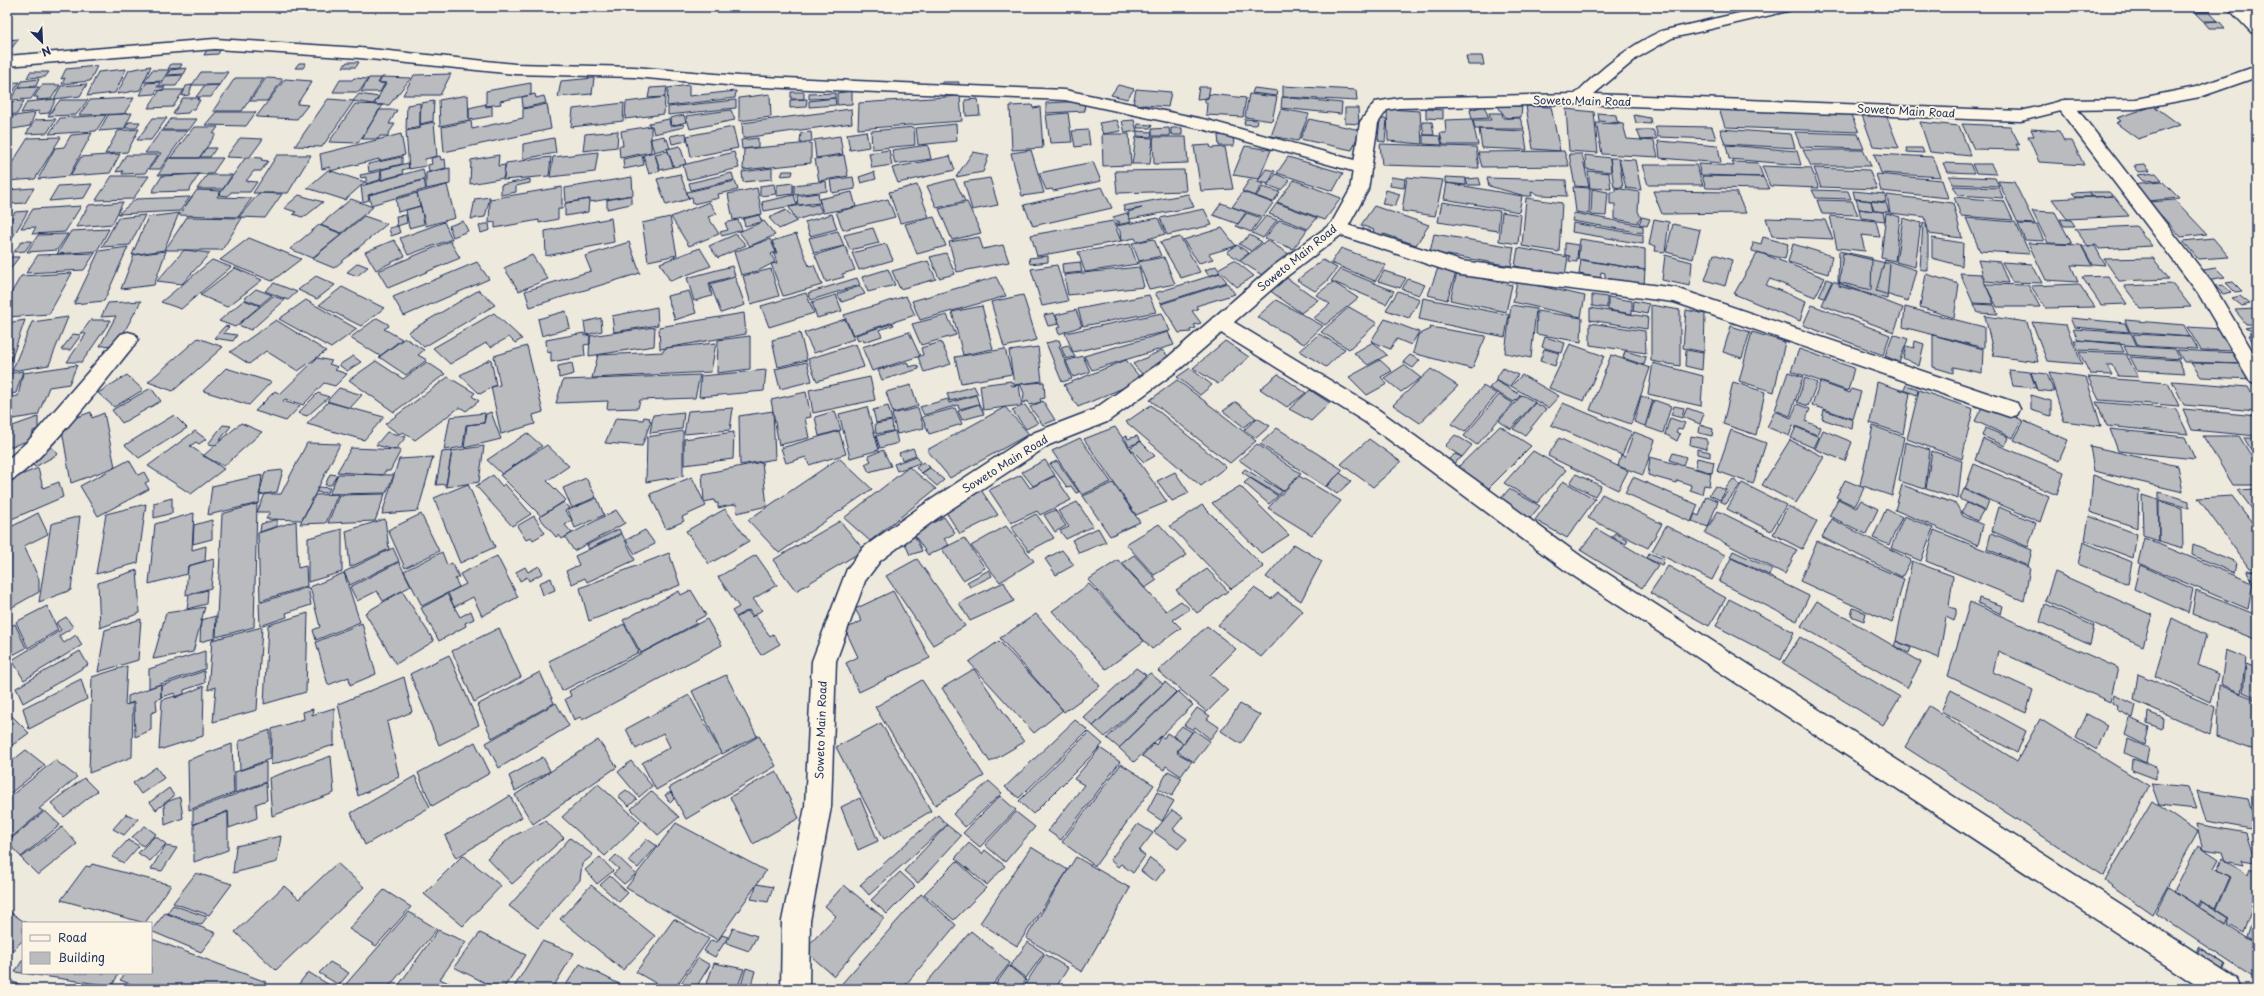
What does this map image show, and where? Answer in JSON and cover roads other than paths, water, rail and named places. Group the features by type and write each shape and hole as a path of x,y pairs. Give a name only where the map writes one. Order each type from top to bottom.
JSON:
{"street":[{"path":"1579,99 1610,70 1652,40 1667,34 1786,7"},
{"path":"2235,7 2257,29"},
{"path":"7,61 216,44 360,53 515,69 634,72 739,81 1065,95 1207,125 1363,168"},
{"name":"Soweto Main Road","path":"795,989 796,922 818,807 824,661 855,576 872,554 928,513 1041,440 1100,416 1174,363 1279,272 1338,228 1359,190 1370,122 1381,106 1399,103 1579,99 2021,116 2065,105 2102,103 2136,104 2200,92 2257,71"},
{"path":"2065,105 2205,288 2257,376"},
{"path":"1338,228 1460,268 1676,295 2010,409"},
{"path":"1220,323 1372,416 1574,564 2227,989"},
{"path":"7,473 37,446 128,339"}]}
